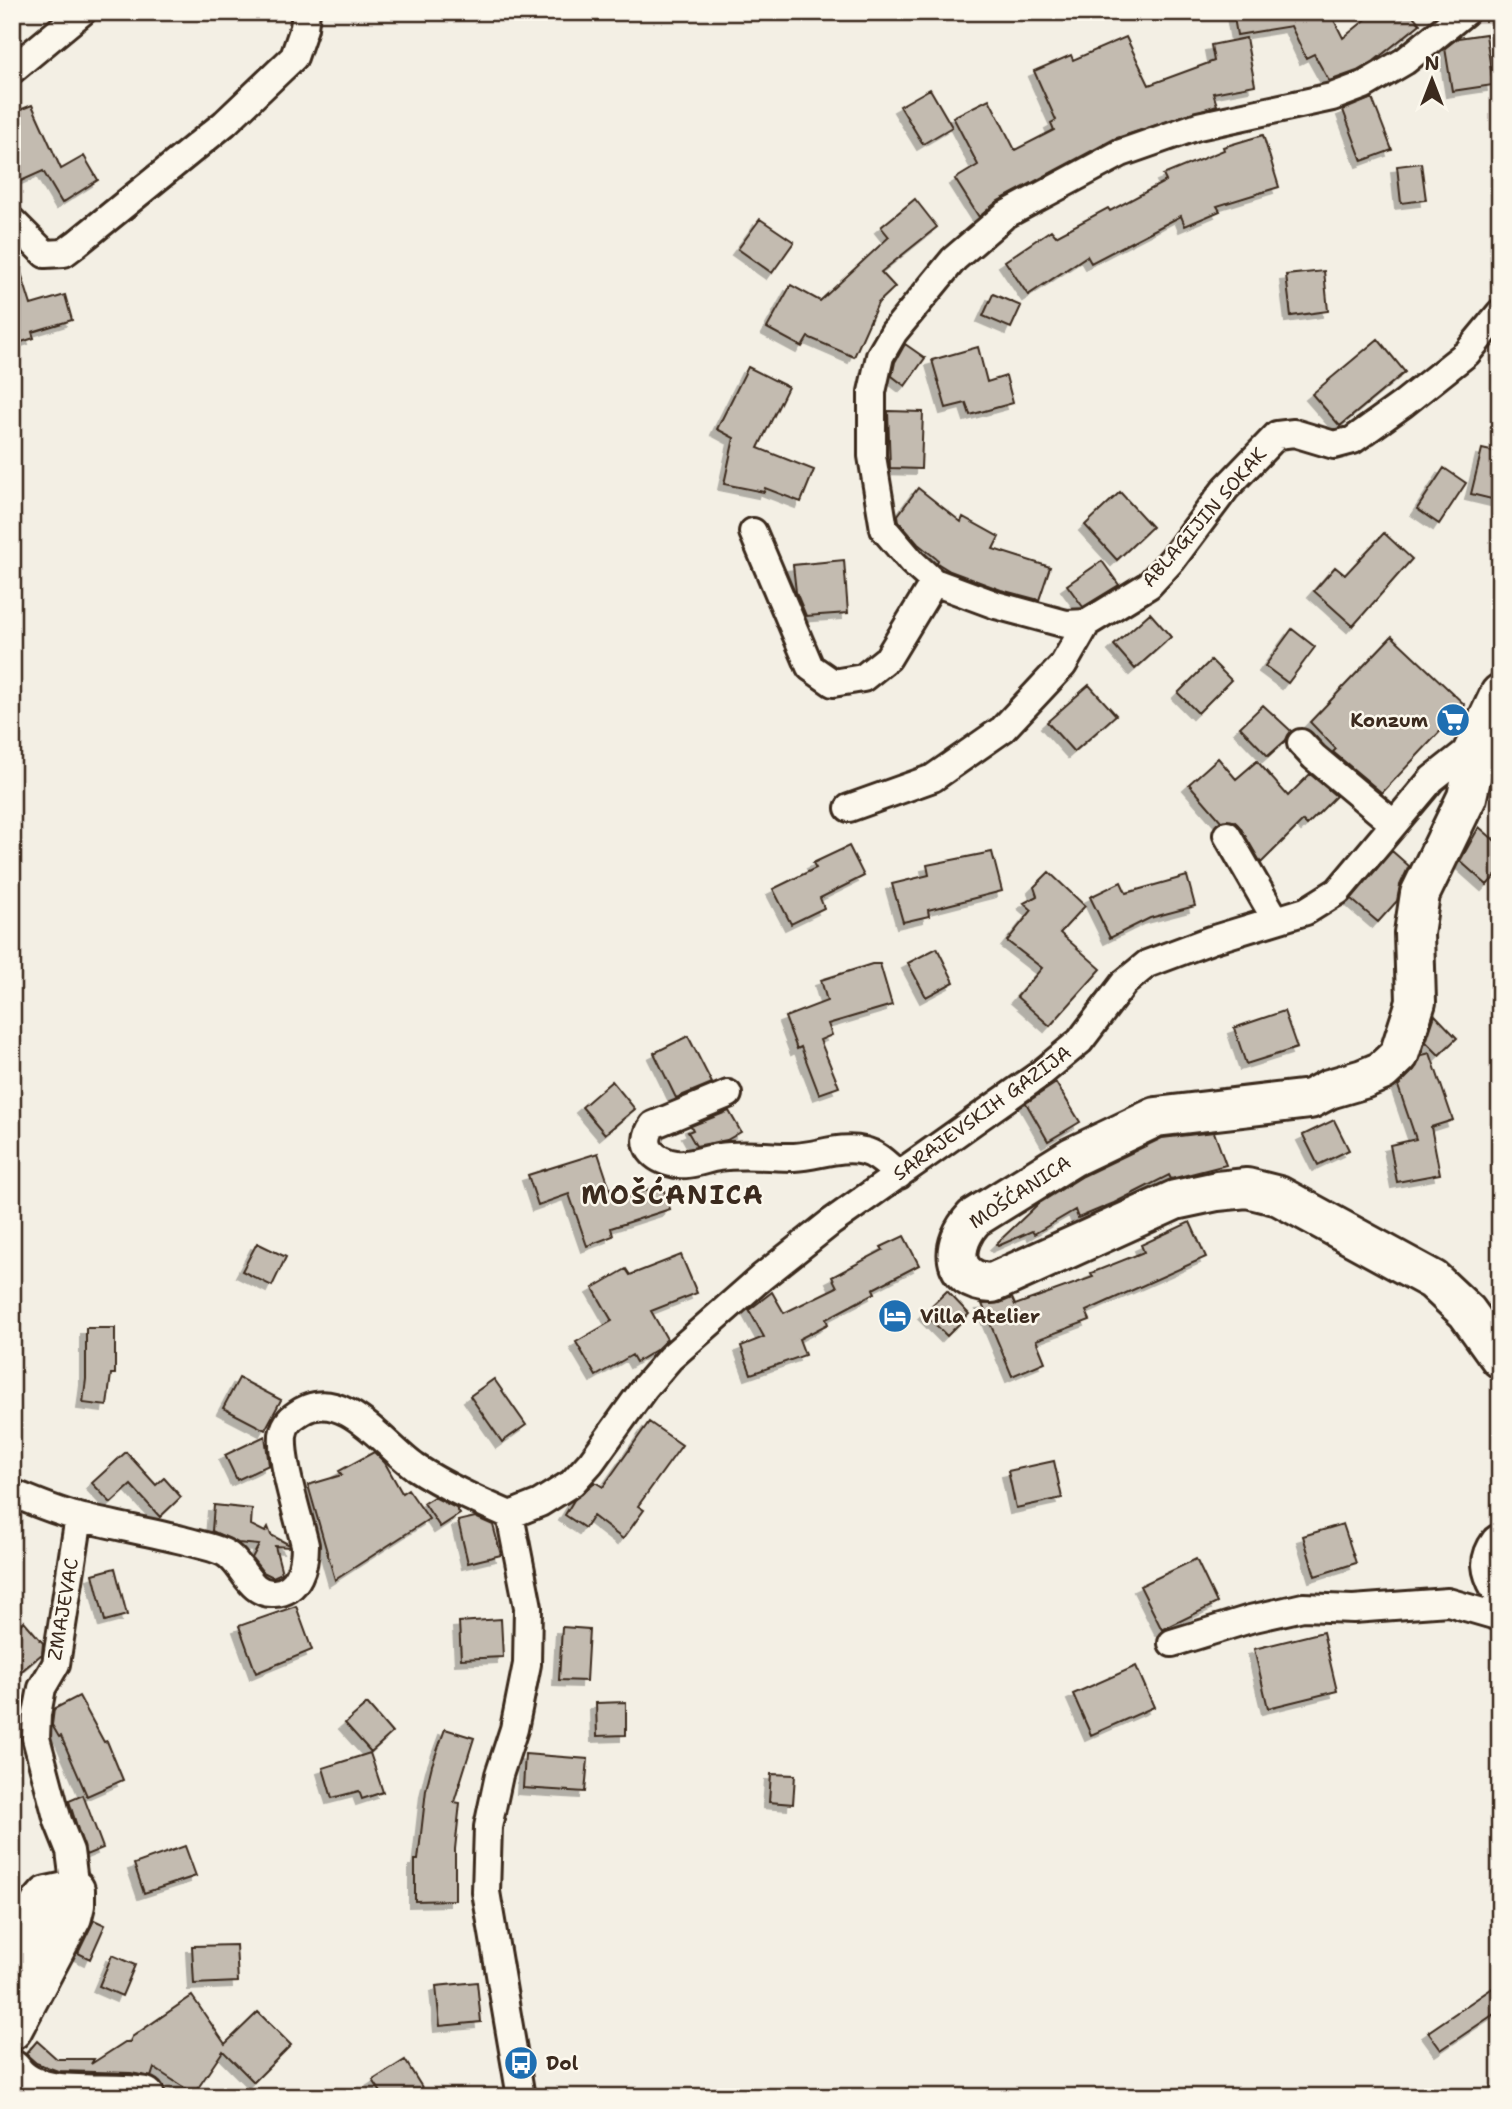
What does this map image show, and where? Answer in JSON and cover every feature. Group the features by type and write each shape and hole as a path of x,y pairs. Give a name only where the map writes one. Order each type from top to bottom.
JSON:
{"main road":[{"path":"1473,751 1500,694"},
{"name":"MOŠĆANICA","path":"1473,751 1474,764 1467,797 1420,894 1414,933 1416,1002 1399,1055 1382,1071 1329,1089 1310,1099 1156,1117 1072,1157 974,1217 963,1230 957,1246 958,1264 968,1278 992,1283 1175,1200 1247,1188 1279,1196 1433,1280 1467,1312 1500,1358"},
{"path":"1500,1544 1494,1551 1491,1571 1500,1587"},
{"path":"12,1953 47,1896 75,1890"},
{"name":"ZMAJEVAC","path":"12,2030 72,1917 75,1890"},
{"path":"12,2070 33,2088 74,2094 133,2094 145,2097"}],"street":[{"path":"12,70 82,12"},
{"path":"12,221 45,254 64,253 225,123 294,57 304,29 306,12"},
{"path":"1087,623 1066,624 996,605 934,582 912,562 884,529 872,456 872,392 880,356 894,332 954,260 1005,215 1121,153 1198,126 1332,97 1364,85 1405,61 1465,12"},
{"name":"ABLAGIJIN SOKAK","path":"1087,623 1149,585 1172,560 1226,488 1276,435 1294,433 1334,445 1353,440 1467,353 1500,313"},
{"path":"753,532 810,667 833,684 863,678 888,658 934,582"},
{"path":"849,808 933,778 1003,729 1063,665 1087,623"},
{"path":"1301,743 1394,824"},
{"name":"SARAJEVSKIH GAZIJA","path":"510,1515 540,1503 572,1483 670,1358 762,1277 831,1223 1039,1075 1080,1041 1124,983 1147,964 1211,940 1306,911 1338,891 1432,779 1465,753 1473,751"},
{"path":"1227,835 1276,920"},
{"path":"728,1094 653,1125 645,1142 661,1160 683,1164 732,1156 797,1157 848,1149 876,1155 899,1175"},
{"path":"12,1493 79,1517 225,1553 236,1562 244,1576 257,1589 273,1594 286,1590 298,1580 305,1560 305,1545 284,1451 283,1433 289,1419 308,1408 333,1406 361,1419 385,1443 415,1466 466,1495 510,1515 528,1607 527,1664 514,1729 499,1775 488,1827 486,1892 521,2097"},
{"name":"ZMAJEVAC","path":"75,1890 70,1851 58,1821 36,1738 41,1688 56,1664 79,1517"},
{"path":"1172,1643 1250,1619 1303,1607 1353,1609 1448,1602 1500,1617"}],"building":[{"path":"1233,12 1330,12 1343,38 1375,12 1410,12 1420,24 1374,61 1357,71 1329,81 1314,54 1306,58 1291,26 1237,35"},
{"path":"1486,34 1493,85 1452,91 1445,48 1458,38"},
{"path":"1126,37 1149,85 1214,61 1211,45 1246,38 1255,85 1213,93 1217,105 1114,139 998,201 979,217 955,179 978,165 953,117 989,99 1015,150 1054,130 1051,123 1056,120 1034,71 1071,55 1073,60"},
{"path":"930,89 952,127 923,144 900,106"},
{"path":"1372,98 1392,150 1362,161 1343,110"},
{"path":"32,105 61,169 84,156 98,180 62,203 43,171 12,185 12,113"},
{"path":"1263,135 1279,187 1217,206 1220,211 1185,226 1181,216 1091,263 1087,256 1028,295 1005,261 1051,230 1056,236 1166,181 1163,175 1224,150 1223,147"},
{"path":"1421,163 1426,200 1401,203 1397,166"},
{"path":"915,199 937,227 881,272 895,287 878,303 854,357 808,337 802,347 767,328 791,285 820,301 889,237 881,227"},
{"path":"760,219 794,242 772,273 738,249"},
{"path":"17,260 31,305 65,295 72,320 32,332 34,338 12,345 12,261"},
{"path":"1324,271 1328,311 1291,316 1286,275"},
{"path":"993,294 1021,306 1011,328 983,316"},
{"path":"1378,339 1405,372 1340,426 1312,394"},
{"path":"905,344 925,358 905,386 892,376 895,362"},
{"path":"978,347 987,382 1006,376 1013,403 970,415 966,403 946,408 932,360"},
{"path":"748,367 788,387 758,448 814,470 801,502 765,488 764,492 724,484 734,438 717,429"},
{"path":"888,411 923,412 921,469 890,468"},
{"path":"1482,449 1500,453 1500,501 1471,494"},
{"path":"1444,468 1466,483 1439,524 1417,509"},
{"path":"918,488 961,522 963,517 999,537 993,549 1050,567 1039,600 1001,590 950,571 937,563 938,560 918,544 899,522 898,515"},
{"path":"1120,492 1152,527 1117,560 1085,525"},
{"path":"1384,533 1412,559 1353,626 1314,591 1335,567 1345,575"},
{"path":"844,560 848,613 806,616 796,592 793,565"},
{"path":"1102,561 1119,585 1083,607 1067,585"},
{"path":"1150,613 1171,637 1135,669 1114,645"},
{"path":"1292,629 1315,647 1288,683 1265,666"},
{"path":"1392,636 1465,705 1382,793 1333,752 1336,749 1310,722"},
{"path":"1211,660 1231,680 1198,713 1178,693"},
{"path":"1089,685 1116,715 1074,752 1047,722"},
{"path":"1263,705 1291,731 1286,740 1268,756 1240,727"},
{"path":"1218,758 1236,779 1257,761 1288,796 1310,774 1336,796 1307,825 1303,821 1261,863 1240,827 1234,821 1221,821 1189,784"},
{"path":"1479,827 1500,845 1500,871 1487,885 1460,861"},
{"path":"849,846 864,876 820,898 824,908 791,924 773,889 816,868 813,863"},
{"path":"1392,851 1409,866 1400,885 1397,901 1378,922 1351,899"},
{"path":"992,852 1002,891 928,910 929,916 903,922 892,884 929,875 927,865"},
{"path":"1049,872 1085,906 1060,933 1101,969 1050,1026 1017,997 1042,968 1007,941 1032,910 1024,903 1037,896 1034,887"},
{"path":"1187,876 1195,906 1150,918 1110,938 1090,897 1121,882 1126,893"},
{"path":"937,948 954,982 926,997 908,963"},
{"path":"880,964 892,1005 828,1024 832,1035 820,1040 839,1087 819,1094 801,1047 797,1049 785,1017 827,1001 821,980"},
{"path":"1284,1011 1297,1048 1246,1064 1234,1028"},
{"path":"1435,1015 1457,1038 1439,1055 1426,1042"},
{"path":"688,1036 712,1083 676,1098 654,1053"},
{"path":"1430,1053 1453,1120 1431,1127 1440,1174 1397,1182 1390,1145 1416,1139 1398,1086 1414,1070 1422,1055"},
{"path":"612,1081 635,1109 605,1134 582,1107"},
{"path":"1056,1083 1080,1122 1048,1141 1026,1103"},
{"path":"729,1111 741,1132 727,1140 696,1146 688,1132 693,1130 691,1126"},
{"path":"1334,1120 1349,1150 1318,1165 1303,1135"},
{"path":"1214,1132 1226,1165 1171,1179 1169,1175 1078,1218 1075,1210 1034,1234 1032,1231 998,1246 996,1244 1038,1204 1083,1176 1162,1138"},
{"path":"598,1153 614,1201 662,1185 670,1209 611,1228 613,1236 587,1246 569,1194 538,1205 528,1175"},
{"path":"1190,1222 1206,1257 1086,1311 1090,1320 1036,1340 1045,1362 1012,1376 982,1304 1000,1303 1012,1298 1015,1305 1093,1277 1091,1273 1144,1252 1141,1245"},
{"path":"904,1236 919,1265 873,1289 875,1293 826,1319 828,1324 799,1339 805,1355 751,1374 741,1346 764,1337 749,1310 772,1292 784,1313 837,1287 832,1277"},
{"path":"257,1243 286,1257 272,1286 242,1271"},
{"path":"681,1255 697,1293 651,1311 667,1339 656,1350 636,1362 632,1355 596,1376 576,1342 612,1321 593,1288 626,1269 630,1275"},
{"path":"947,1291 969,1314 947,1336 924,1313"},
{"path":"86,1328 115,1328 115,1374 111,1374 107,1406 83,1403"},
{"path":"239,1378 281,1400 265,1430 223,1408"},
{"path":"494,1379 526,1425 502,1442 470,1396"},
{"path":"649,1422 682,1445 638,1506 644,1510 623,1539 593,1516 585,1528 565,1515 574,1500 595,1482 603,1487"},
{"path":"265,1436 269,1465 237,1480 225,1455"},
{"path":"126,1452 156,1485 164,1478 181,1497 160,1517 131,1485 111,1503 92,1483"},
{"path":"374,1452 385,1463 402,1493 408,1489 429,1519 335,1580 308,1485 342,1475 339,1471"},
{"path":"1054,1461 1062,1498 1016,1508 1008,1471"},
{"path":"434,1497 456,1508 460,1514 440,1527 424,1503"},
{"path":"214,1505 252,1509 251,1525 265,1532 268,1527 271,1535 288,1544 289,1547 275,1546 282,1573 273,1577 263,1572 252,1558 259,1545 238,1543 212,1531"},
{"path":"475,1517 493,1525 501,1555 468,1563 458,1521"},
{"path":"1343,1524 1356,1563 1315,1576 1303,1536"},
{"path":"1196,1559 1217,1603 1162,1630 1140,1586"},
{"path":"115,1568 127,1615 105,1621 93,1574"},
{"path":"296,1606 312,1650 256,1673 239,1626"},
{"path":"501,1619 503,1657 461,1659 459,1622"},
{"path":"24,1621 43,1643 42,1654 12,1679 12,1631"},
{"path":"562,1627 589,1629 586,1681 559,1680"},
{"path":"1323,1632 1337,1691 1268,1708 1254,1649"},
{"path":"1136,1666 1154,1707 1091,1735 1073,1694"},
{"path":"79,1696 104,1742 107,1741 123,1780 87,1796 61,1736 59,1737 52,1725 54,1709"},
{"path":"626,1702 626,1735 597,1736 596,1703"},
{"path":"367,1704 392,1733 371,1752 345,1723"},
{"path":"445,1729 474,1738 454,1802 460,1803 455,1849 455,1900 415,1901 415,1860 418,1860 426,1790"},
{"path":"370,1753 383,1792 362,1799 359,1791 332,1798 323,1768"},
{"path":"525,1754 588,1759 585,1792 523,1788"},
{"path":"771,1774 795,1775 793,1804 769,1802"},
{"path":"83,1795 103,1848 86,1855 69,1801"},
{"path":"185,1846 196,1876 144,1893 134,1864"},
{"path":"94,1920 105,1925 90,1959 78,1953"},
{"path":"236,1945 238,1982 194,1984 192,1946"},
{"path":"112,1955 135,1965 122,1996 99,1986"},
{"path":"477,1982 481,2022 440,2026 436,1986"},
{"path":"1500,1983 1500,2010 1441,2050 1428,2032"},
{"path":"192,1996 225,2044 258,2012 291,2045 254,2082 223,2051 194,2094 154,2068 151,2077 131,2073 58,2071 36,2063 26,2054 37,2041 57,2059 94,2059 91,2064 125,2042 130,2042 132,2037"},
{"path":"405,2060 428,2097 384,2097 373,2080"}],"place":[{"name":"Konzum","path":"1453,720"},
{"name":"Villa Atelier","path":"895,1316"},
{"name":"Dol","path":"521,2063"}],"district":[{"name":"MOŠĆANICA","path":"673,1194"}]}
